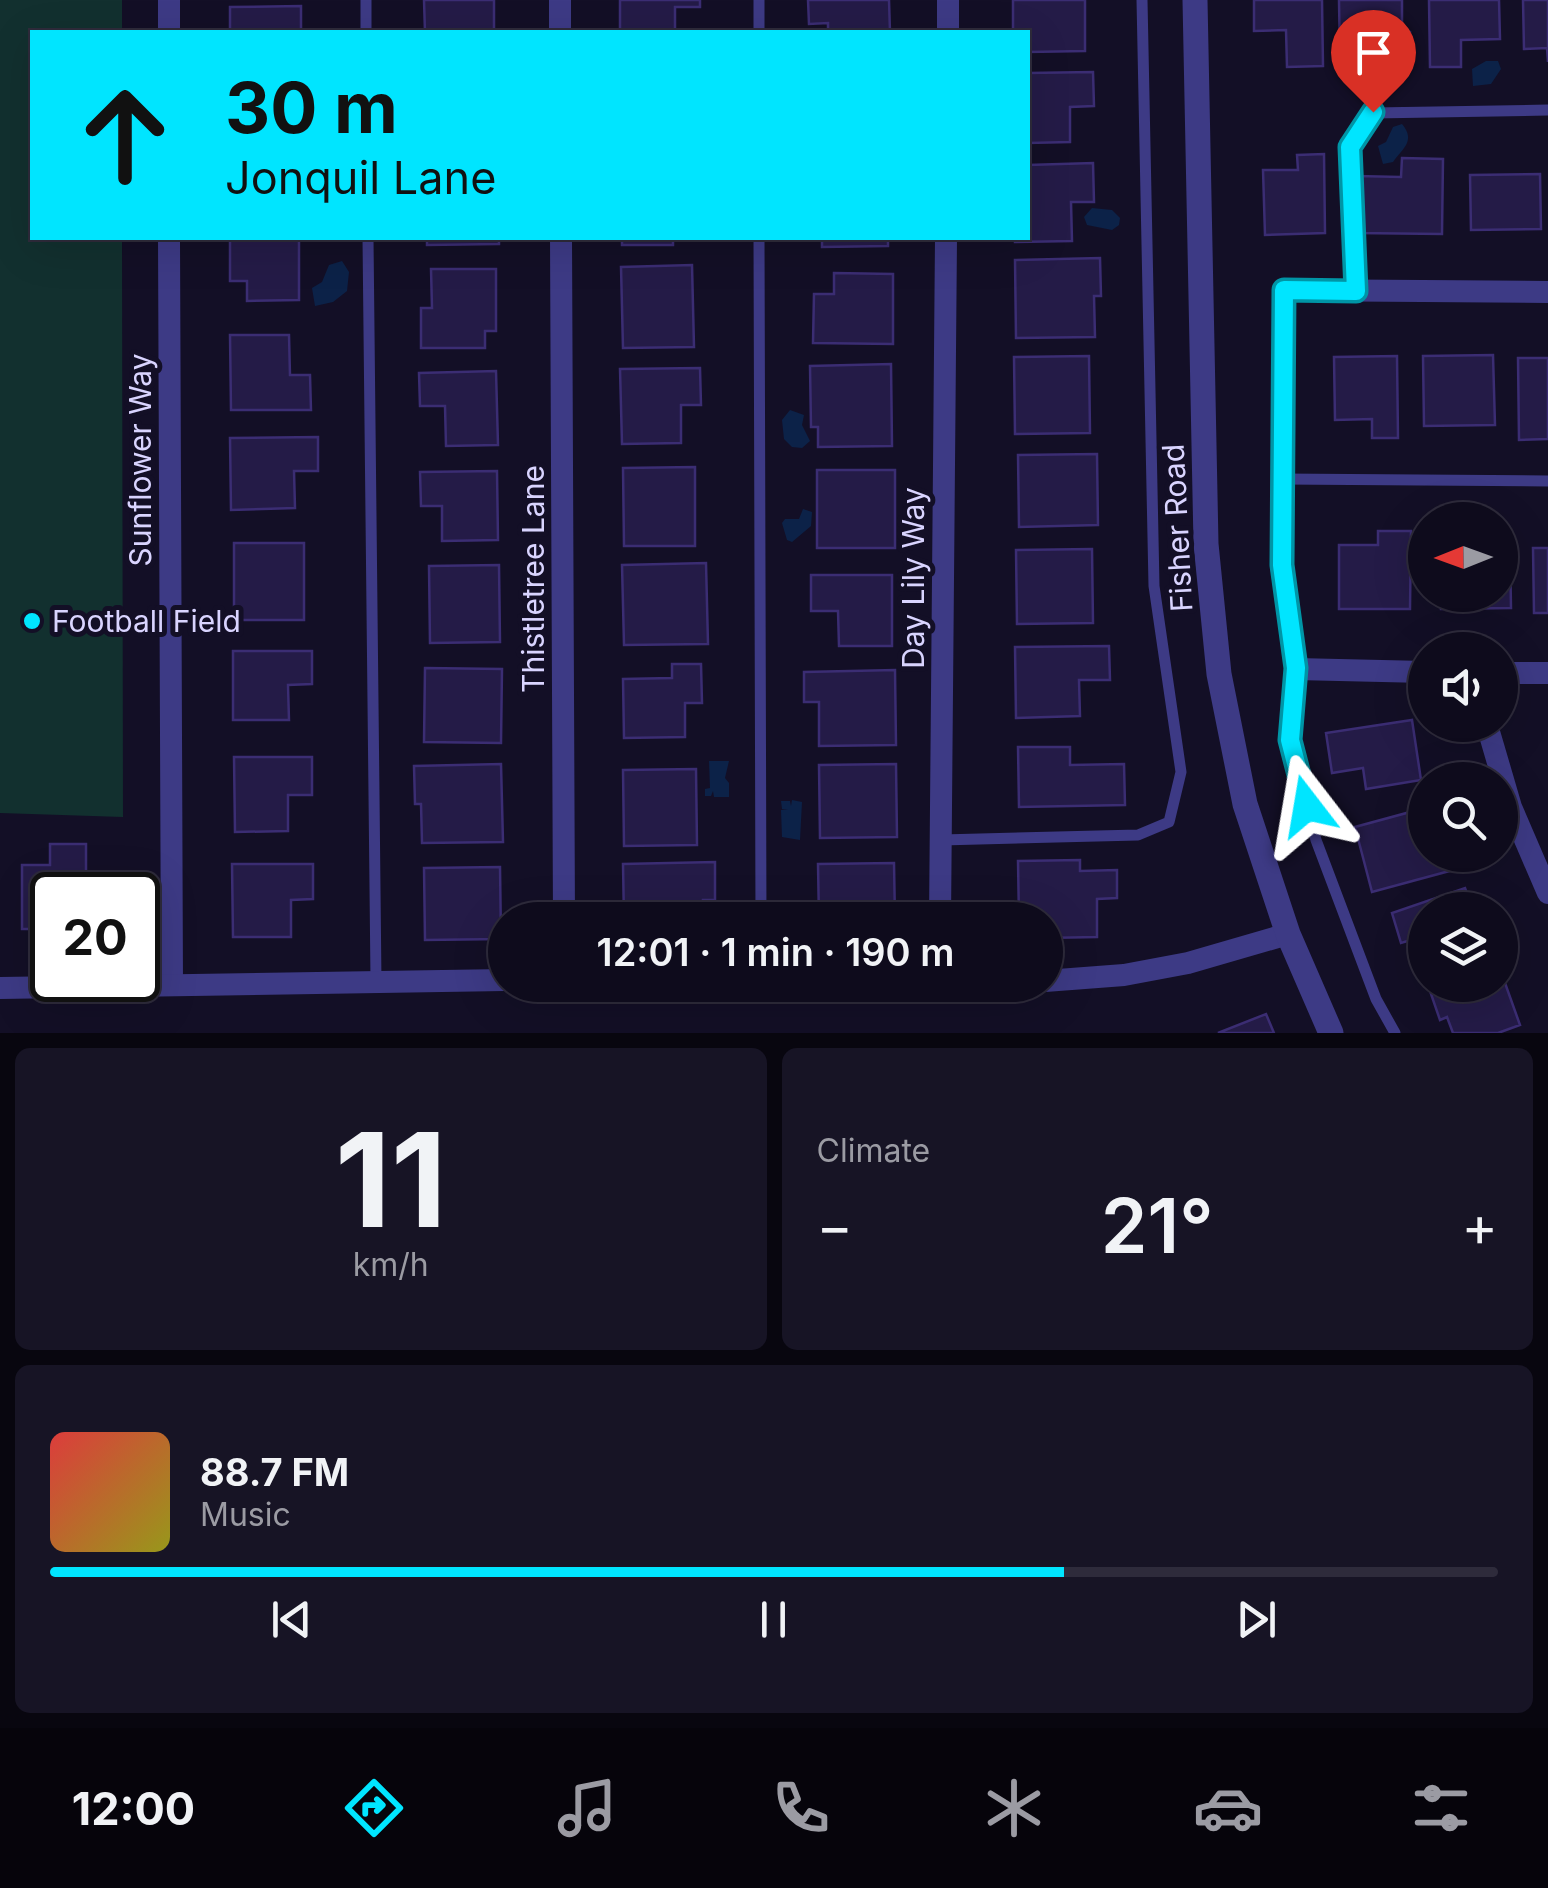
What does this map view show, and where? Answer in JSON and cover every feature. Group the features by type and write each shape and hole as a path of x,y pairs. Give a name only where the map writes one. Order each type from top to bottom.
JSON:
{"street":[{"path":"169,0 169,30"},
{"path":"560,0 560,30"},
{"path":"948,0 948,30"},
{"name":"Fisher Road","path":"1195,0 1206,505 1219,674 1245,804 1288,934 1332,1033"},
{"name":"Sunflower Way","path":"170,240 172,983"},
{"name":"Thistletree Lane","path":"561,240 564,902"},
{"name":"Day Lily Way","path":"940,902 946,240"},
{"path":"1408,671 1296,668 1282,565 1284,290 1548,292"},
{"path":"1518,674 1548,673"},
{"path":"1492,742 1511,807 1548,893"},
{"path":"1063,980 1124,975 1288,934"},
{"path":"0,988 488,980"}],"lane":[{"path":"366,0 366,30"},
{"path":"759,0 759,30"},
{"path":"941,840 1138,835 1170,822 1181,772 1154,586 1142,0"},
{"path":"1356,291 1350,147 1373,112 1548,110"},
{"path":"368,240 376,981"},
{"path":"759,240 761,902"},
{"path":"1281,479 1548,480"},
{"path":"1296,668 1290,740 1316,840 1376,999 1395,1033"}],"green space":[{"path":"0,0 122,0 122,30 30,30 30,240 122,240 123,817 0,813"}],"water":[{"path":"1486,61 1498,61 1501,69 1491,84 1473,86 1472,69"},
{"path":"1402,124 1408,140 1393,162 1383,164 1378,146 1386,142 1393,127"},
{"path":"1092,208 1112,210 1120,218 1119,225 1112,230 1087,225 1084,217"},
{"path":"342,261 349,272 347,291 333,302 315,306 312,288 322,282 329,265"},
{"path":"790,410 804,415 802,425 810,441 802,448 792,447 784,439 782,420"},
{"path":"803,509 812,512 811,526 792,542 787,540 782,523 785,519 799,519"},
{"path":"709,761 729,761 725,778 729,797 714,797 713,791 711,796 705,796 705,789 710,788"},
{"path":"792,800 802,802 800,840 782,837 781,810 788,809 782,809 781,801 790,801 791,806"}],"building":[{"path":"424,0 494,0 494,30 425,30"},
{"path":"620,0 700,0 700,7 675,7 675,30 620,30"},
{"path":"808,0 889,0 890,30 828,30 828,23 809,24"},
{"path":"1013,0 1085,0 1085,51 1030,52 1030,30 1013,30"},
{"path":"1254,0 1322,0 1323,66 1287,67 1286,30 1254,31"},
{"path":"1339,0 1402,0 1402,32 1410,32 1410,59 1340,60"},
{"path":"1429,0 1499,0 1500,39 1461,40 1461,67 1430,67"},
{"path":"1523,0 1548,0 1548,62 1547,48 1524,49"},
{"path":"301,6 301,30 230,30 230,7"},
{"path":"1093,72 1094,106 1070,107 1070,142 1030,143 1030,73"},
{"path":"1324,154 1325,233 1265,235 1263,170 1298,170 1297,155"},
{"path":"1402,158 1443,159 1442,234 1356,233 1357,176 1401,177"},
{"path":"1093,163 1094,202 1071,202 1072,241 1015,242 1030,240 1030,165"},
{"path":"1540,174 1541,229 1471,230 1470,175"},
{"path":"230,240 299,240 299,300 247,301 247,281 230,281"},
{"path":"427,240 499,240 499,244 427,245"},
{"path":"622,240 673,240 673,245 622,245"},
{"path":"822,240 888,240 888,246 822,247"},
{"path":"1100,258 1101,296 1094,296 1095,337 1016,338 1015,260"},
{"path":"692,265 694,347 623,348 621,267"},
{"path":"431,269 496,269 496,331 485,331 485,348 421,348 421,308 432,308"},
{"path":"834,273 893,274 893,344 813,343 814,294 834,294"},
{"path":"230,335 289,335 290,375 310,375 311,410 231,410"},
{"path":"1493,355 1495,425 1424,426 1423,356"},
{"path":"1089,356 1090,433 1015,434 1014,357"},
{"path":"1397,356 1398,438 1372,438 1372,419 1335,420 1334,357"},
{"path":"1518,358 1548,358 1548,439 1519,440"},
{"path":"891,364 892,446 818,447 818,427 811,427 810,366"},
{"path":"700,368 701,405 681,405 681,443 622,444 620,369"},
{"path":"496,371 498,445 446,446 445,406 420,406 419,373"},
{"path":"318,437 318,471 294,471 295,508 231,510 230,438"},
{"path":"1097,454 1098,525 1019,527 1018,455"},
{"path":"695,467 695,546 624,546 623,468"},
{"path":"817,470 895,470 895,548 817,548"},
{"path":"497,471 498,540 442,541 442,506 421,506 420,472"},
{"path":"1378,531 1408,531 1408,609 1339,609 1339,545 1378,545"},
{"path":"234,543 304,543 304,620 234,620"},
{"path":"1533,548 1548,548 1548,613 1534,613"},
{"path":"1092,549 1093,623 1017,624 1016,550"},
{"path":"706,563 708,644 624,645 622,565"},
{"path":"499,565 500,642 430,643 429,566"},
{"path":"811,575 892,575 892,646 839,646 838,611 811,611"},
{"path":"1109,646 1110,680 1079,680 1080,716 1016,718 1015,647"},
{"path":"233,651 312,651 312,684 288,685 289,720 233,720"},
{"path":"672,664 701,664 702,703 685,703 685,737 624,738 623,679 672,678"},
{"path":"425,668 502,669 501,743 424,742"},
{"path":"895,670 896,745 819,746 819,702 804,702 804,672"},
{"path":"1408,721 1408,742 1415,742 1418,762 1408,762 1408,782 1366,789 1363,768 1332,773 1326,733"},
{"path":"1018,747 1070,747 1070,765 1124,764 1125,805 1019,807"},
{"path":"234,757 312,757 312,795 288,795 288,831 235,832"},
{"path":"501,764 503,842 422,843 421,804 415,804 414,766"},
{"path":"896,764 897,837 820,838 819,765"},
{"path":"696,769 697,845 624,846 623,770"},
{"path":"1408,813 1408,872 1446,872 1372,892 1355,827"},
{"path":"50,844 86,844 86,872 30,872 30,929 22,929 22,865 50,865"},
{"path":"1080,860 1080,871 1117,870 1117,898 1097,899 1097,937 1063,938 1063,902 1019,902 1018,861"},
{"path":"715,862 715,900 624,902 623,864"},
{"path":"894,863 895,902 819,902 818,864"},
{"path":"232,864 313,864 313,899 291,900 291,937 233,937"},
{"path":"500,867 500,902 488,902 488,939 425,940 424,868"},
{"path":"1408,908 1408,941 1401,943 1392,913"},
{"path":"1434,1002 1512,1002 1520,1025 1498,1033 1453,1033 1447,1017 1440,1020"},
{"path":"1266,1014 1274,1033 1218,1033"}],"place":[{"name":"Football Field","path":"32,621"}],"route":[{"path":"1307,806 1290,740 1296,668 1282,565 1284,290 1356,291 1350,147 1373,112"}]}
